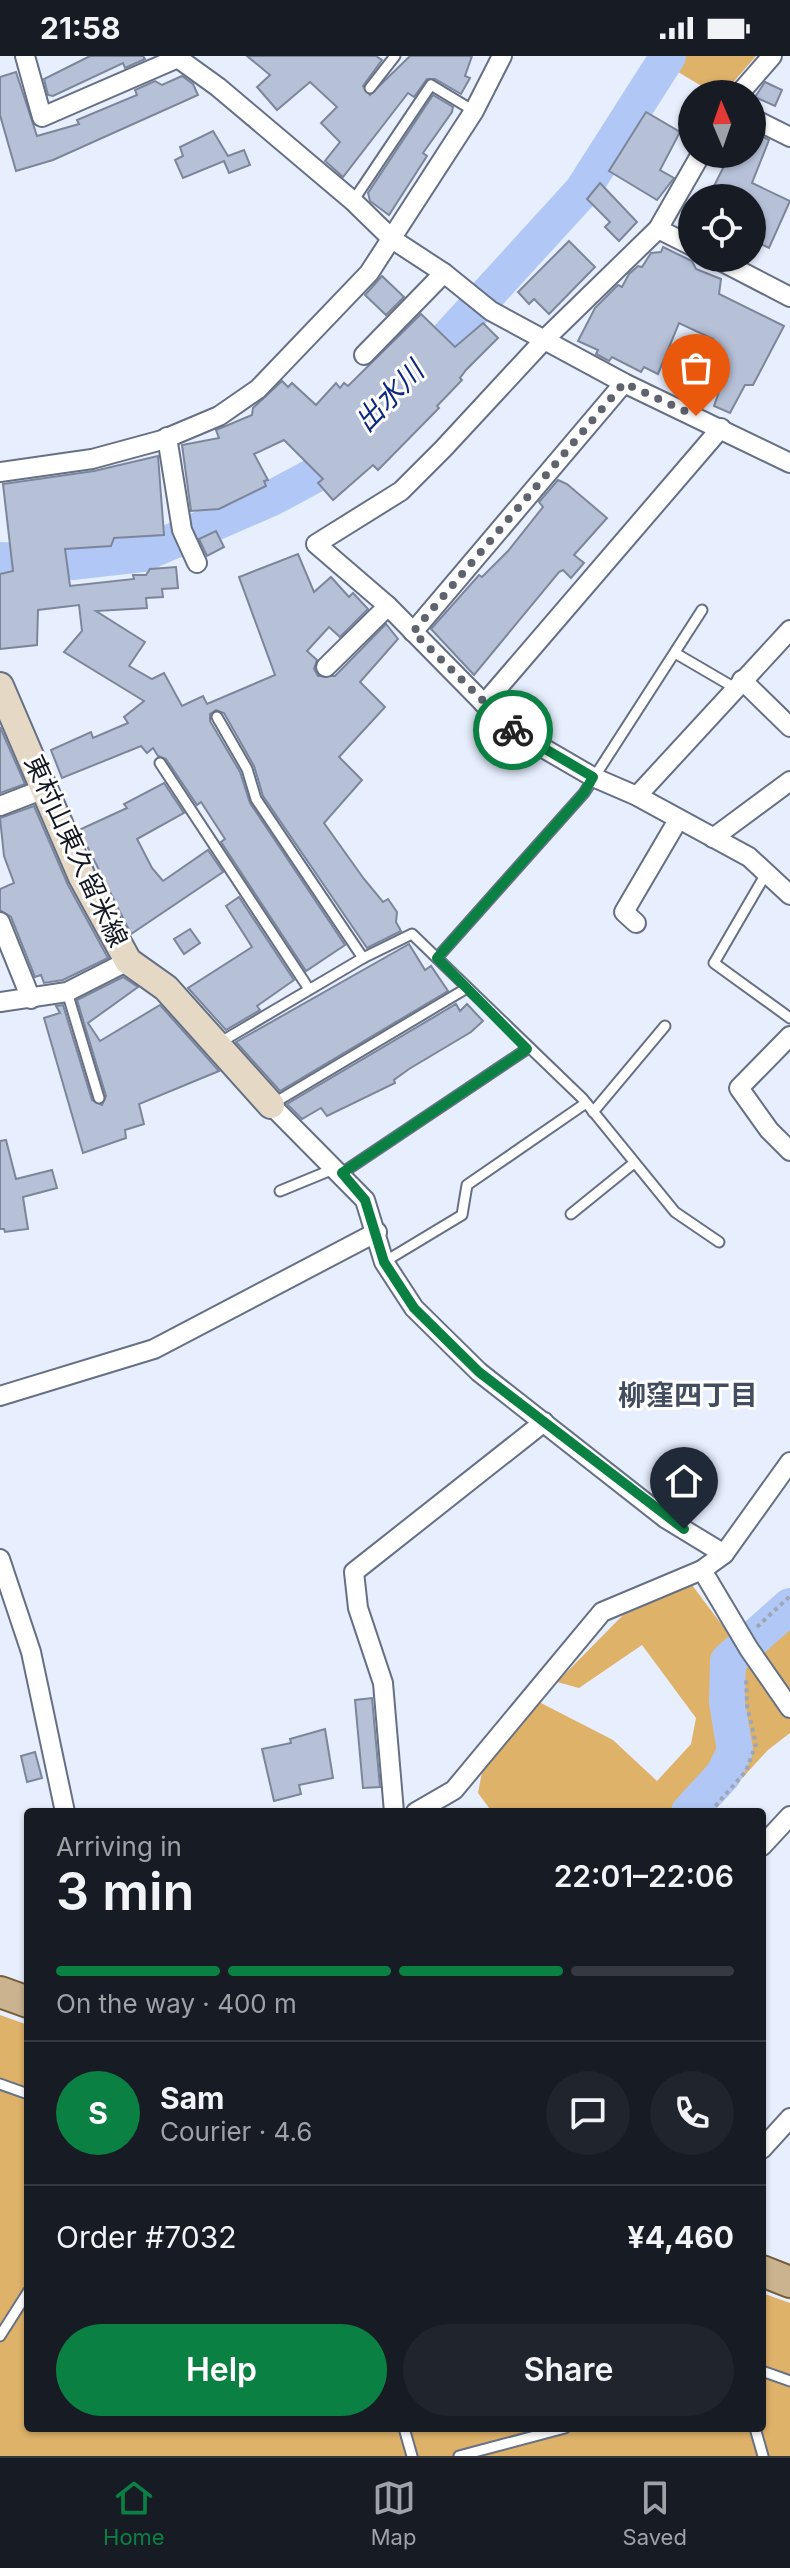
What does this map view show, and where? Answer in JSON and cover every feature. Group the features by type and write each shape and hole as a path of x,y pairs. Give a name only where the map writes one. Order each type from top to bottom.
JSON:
{"main road":[{"name":"東村山東久留米線","path":"0,686 7,714 82,877 128,961 166,988 219,1043 271,1105"},
{"path":"0,1992 24,2001"},
{"path":"766,2273 790,2282"}],"street":[{"path":"25,56 42,117 176,57 218,87 353,201 392,239 444,273 491,311 624,383 790,463"},
{"path":"0,472 92,459 167,437 219,416 258,389 369,273 474,111 502,56"},
{"path":"751,80 772,56"},
{"path":"766,125 790,137"},
{"path":"693,168 658,229 545,339 401,491 316,544 388,606 507,727 593,777 637,796 749,857 782,881"},
{"path":"658,229 678,239"},
{"path":"742,272 790,297"},
{"path":"364,355 444,273"},
{"path":"413,632 624,383"},
{"path":"484,704 721,428"},
{"path":"167,437 182,530 197,563"},
{"path":"326,667 388,606"},
{"path":"637,796 790,630"},
{"path":"738,684 790,727"},
{"path":"713,838 790,781"},
{"path":"0,806 44,789"},
{"path":"636,923 624,912 678,820"},
{"path":"0,922 31,999"},
{"path":"0,1002 67,992 128,961"},
{"path":"790,1036 739,1088 790,1151"},
{"path":"271,1105 365,1200 384,1262 414,1308 479,1372 665,1518 724,1554"},
{"path":"0,1396 154,1349 377,1232"},
{"path":"394,1808 383,1683 358,1608 354,1572 544,1422"},
{"path":"423,1808 454,1790 602,1612 702,1570 724,1554 790,1462"},
{"path":"0,1559 31,1652 64,1808"},
{"path":"702,1570 746,1649 790,1708"},
{"path":"766,1842 790,1816"},
{"path":"766,2145 790,2118"}],"lane":[{"path":"370,88 395,56"},
{"path":"353,201 431,85 474,111"},
{"path":"437,958 584,793 702,610"},
{"path":"675,653 738,684"},
{"path":"217,717 247,769 256,799 363,958"},
{"path":"160,763 309,989"},
{"path":"782,881 714,963 790,1018"},
{"path":"219,1043 363,958 412,934 586,1103 675,1212 719,1242"},
{"path":"271,1105 467,988"},
{"path":"67,992 99,1098"},
{"path":"593,1112 665,1026"},
{"path":"280,1191 339,1171 527,1049"},
{"path":"384,1262 462,1215 467,1185 586,1103"},
{"path":"571,1214 634,1163"},
{"path":"0,2084 24,2093"},
{"path":"0,2336 24,2298"},
{"path":"766,2372 790,2381"},
{"path":"405,2432 412,2456"},
{"path":"459,2456 550,2432"},
{"path":"756,2432 763,2456"}],"path":[{"path":"714,1808 746,1771 756,1744 747,1706 746,1649 790,1596"}],"shaded area":[{"path":"674,56 756,56 735,80 692,80 668,66"},
{"path":"692,1585 728,1633 746,1625 790,1589 790,1733 768,1750 715,1808 489,1808 478,1793 482,1772 539,1702 613,1740 657,1781 691,1744 696,1718 642,1645 579,1688 557,1682 623,1615"},
{"path":"0,2015 24,2024 24,2432 766,2432 766,2294 790,2303 790,2456 0,2456"}],"building":[{"path":"90,56 143,56 145,59 125,68 123,63 53,96 48,95 44,79"},
{"path":"247,56 376,56 382,60 363,86 370,95 410,56 472,56 465,76 470,78 461,94 435,79 427,79 414,97 408,93 343,177 325,161 340,142 321,123 337,107 310,82 277,110 257,87 270,75"},
{"path":"16,72 37,136 79,124 77,120 137,95 135,90 155,81 162,85 182,76 193,84 198,95 53,160 16,171 0,115 0,77"},
{"path":"766,82 782,90 775,106 766,102"},
{"path":"433,95 453,107 452,112 423,153 427,156 389,215 370,201 368,193"},
{"path":"646,112 678,131 660,170 674,178 657,200 609,171"},
{"path":"213,131 228,156 244,150 250,165 229,173 224,161 183,178 175,160 183,156 180,147"},
{"path":"723,168 758,168 754,184 715,184"},
{"path":"600,183 637,222 619,241 605,227 610,222 587,199"},
{"path":"766,190 790,201 769,248 766,247"},
{"path":"569,241 595,267 549,314 534,299 529,304 518,292"},
{"path":"663,247 678,254 678,272 704,272 721,279 719,294 784,326 753,385 745,385 730,413 714,406 721,386 695,373 713,339 679,323 658,374 644,367 641,372 612,357 609,361 596,354 598,350 578,341 595,308 618,285 622,287 629,274 638,266 642,267 651,253 661,252"},
{"path":"382,276 404,297 386,315 365,295"},
{"path":"421,314 455,347 483,323 498,338 466,370 460,378 462,380 437,406 439,408 378,470 373,465 333,500 318,483 323,479 284,440 254,454 268,480 264,481 266,486 219,509 191,511 182,445 219,438 216,430 252,415 253,408 282,381 288,387 292,383 316,405 336,383 340,388 344,383 348,386"},
{"path":"158,456 164,535 114,538 111,546 65,549 70,586 134,579 133,575 146,575 150,569 176,567 178,588 162,589 163,597 146,598 147,608 96,611 145,642 129,666 152,679 164,673 182,706 203,696 207,704 275,675 239,577 298,554 314,592 331,577 349,597 353,593 368,609 340,637 329,627 307,651 317,660 314,669 318,676 335,676 386,624 398,639 360,682 385,707 339,757 362,780 324,823 364,879 383,902 388,899 397,912 396,922 401,931 367,948 263,796 254,766 224,713 216,710 210,714 210,721 240,772 250,803 345,945 306,971 221,842 225,839 201,802 197,805 166,759 158,756 153,748 147,753 141,746 62,778 51,750 91,732 93,738 128,723 124,717 144,701 64,652 82,631 79,605 38,610 37,645 0,649 0,574 13,571 3,484 94,471"},
{"path":"558,480 607,518 574,555 584,563 571,578 563,570 559,572 474,675 431,629 479,575 482,577 508,551 543,507 539,502"},
{"path":"216,531 224,547 207,556 199,539"},
{"path":"0,727 25,784 0,793"},
{"path":"164,783 184,813 137,839 152,868 163,881 208,850 223,872 131,934 79,830 127,808 124,804"},
{"path":"34,806 68,885 108,958 63,980 44,983 41,975 35,977 11,917 0,910 0,889 14,883 4,856 0,818"},
{"path":"239,897 294,980 257,1006 260,1010 226,1030 188,988 252,947 226,906"},
{"path":"190,929 200,943 184,954 174,939"},
{"path":"409,944 425,970 431,966 448,991 280,1091 236,1042"},
{"path":"123,977 138,987 88,1023 100,1041 160,1005 219,1071 139,1104 144,1124 125,1130 126,1138 83,1153 44,1018 60,1013 56,1006 63,1005 92,1100 102,1105 106,1096 77,1000"},
{"path":"456,1004 460,1011 467,1004 483,1021 471,1032 409,1069 394,1080 395,1083 327,1116 321,1108 302,1119 287,1104"},
{"path":"6,1140 16,1179 52,1170 57,1188 23,1197 28,1229 5,1232 0,1229 0,1141"},
{"path":"372,1698 380,1787 363,1788 355,1700"},
{"path":"325,1729 333,1778 299,1785 301,1794 274,1801 262,1749 291,1743 290,1739"},
{"path":"35,1752 42,1778 27,1782 21,1756"}],"waterway":[{"name":"出水川","path":"414,375 582,191 668,56"},
{"name":"出水川","path":"0,560 72,562 143,554 272,498 313,476 349,439"},
{"path":"693,1808 723,1775 735,1751 727,1702 728,1661 790,1606"}],"way so far":[{"path":"513,730 413,632 624,383 696,416"}],"district":[{"name":"柳窪四丁目","path":"688,1395"}],"route":[{"path":"513,730 593,777 584,793 475,919 437,958 527,1049 342,1173 365,1200 384,1262 414,1308 479,1372 665,1518 684,1529"}]}
